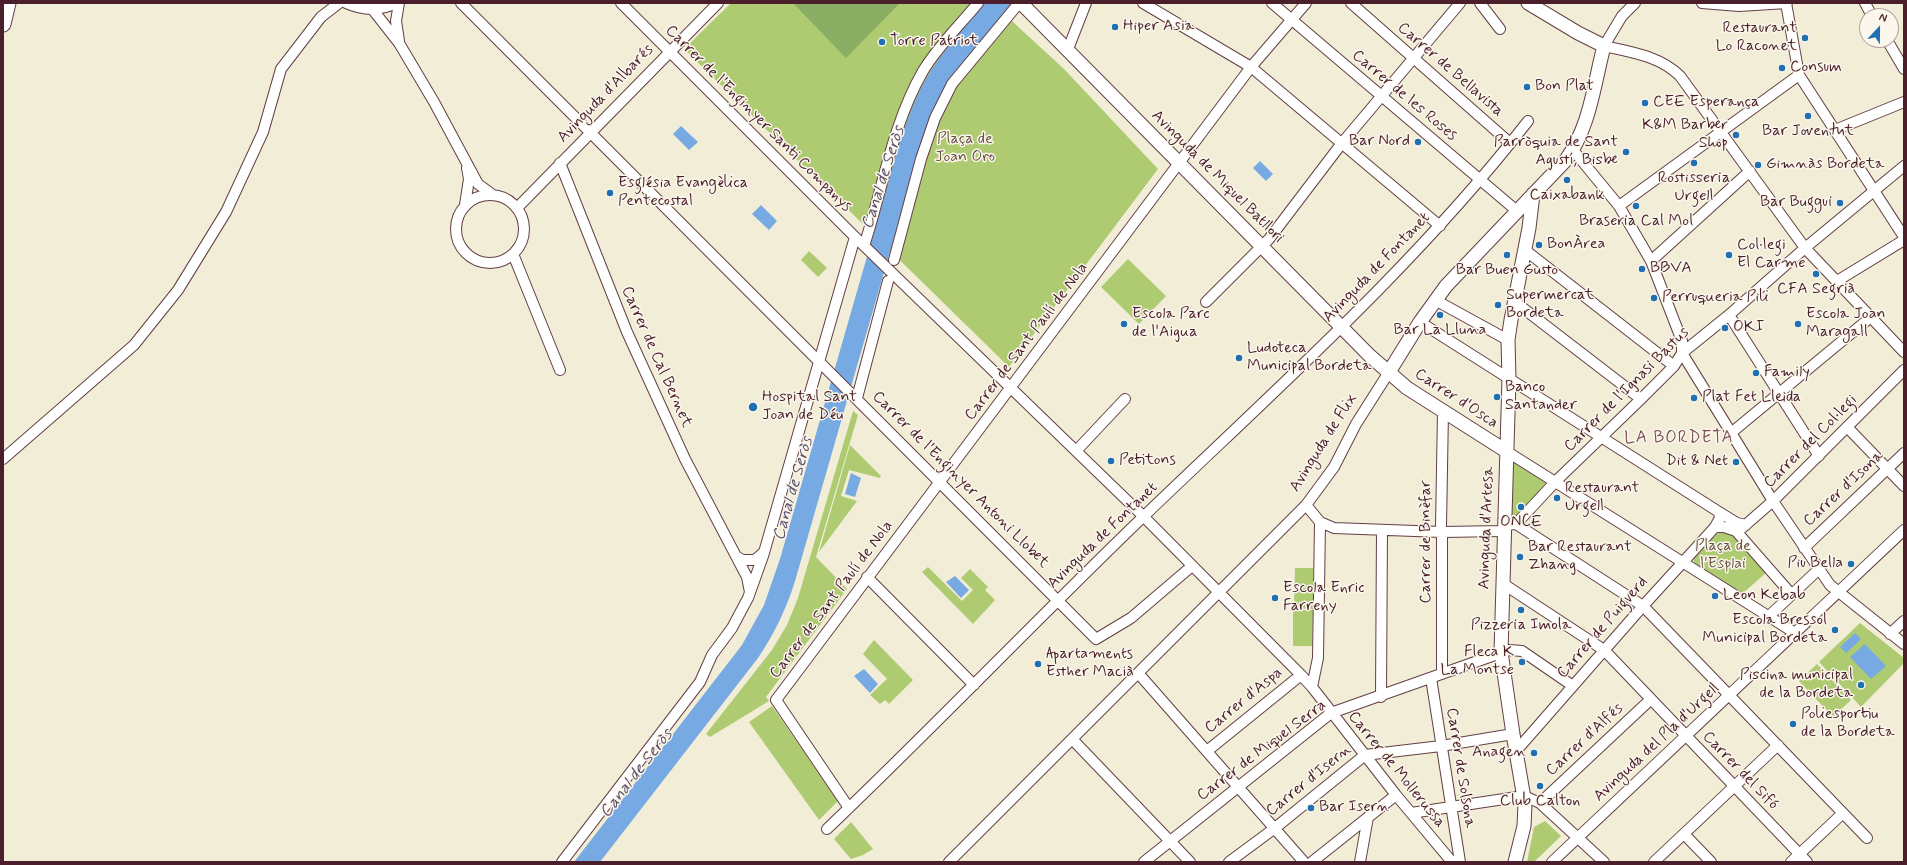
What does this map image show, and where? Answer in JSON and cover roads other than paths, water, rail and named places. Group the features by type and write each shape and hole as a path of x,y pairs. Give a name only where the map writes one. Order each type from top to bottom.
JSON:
{"highway":[{"path":"3,24 8,3"}],"main road":[{"path":"1528,3 1604,46"},
{"name":"Avinguda de Miquel Batllori","path":"1021,4 1068,49 1370,356 1389,372"},
{"path":"1585,36 1592,44 1599,67"},
{"name":"Avinguda de Flix","path":"1389,372 1435,300 1565,160 1572,150 1595,93 1604,46"},
{"name":"Avinguda d'Artesa","path":"1516,862 1525,813 1524,796 1501,652 1502,583 1508,527 1506,452 1509,379 1508,340 1525,250 1533,194"},
{"name":"Carrer d'Osca","path":"1389,372 1407,388 1506,452"}],"street":[{"path":"3,459 134,345 178,290 226,212 263,132 274,91 282,69 321,17 339,3"},
{"path":"346,3 357,8 373,10 387,8 398,3"},
{"path":"398,3 396,21 399,43"},
{"name":"Carrer de l'Enginyer Antoni Llobet","path":"461,3 820,360 832,374 1096,639 1130,618 1192,566"},
{"name":"Carrer de l'Enginyer Santi Companys","path":"621,3 864,246 889,276 1011,387 1219,592"},
{"name":"Avinguda d'Albarés","path":"517,208 669,51 718,3"},
{"path":"864,246 908,100 940,46 978,3"},
{"path":"1068,49 1086,3"},
{"path":"1143,3 1251,68 1440,226"},
{"name":"Carrer de les Roses","path":"1272,3 1517,211"},
{"name":"Carrer de Sant Paulí de Nola","path":"849,808 776,700 1251,68 1306,3"},
{"name":"Carrer de Bellavista","path":"1351,3 1510,143"},
{"path":"1206,302 1269,239 1342,143 1460,3"},
{"path":"1480,3 1500,29"},
{"path":"1635,3 1622,16 1604,46 1629,51 1661,62 1671,67 1688,84 1805,248 1904,352"},
{"path":"1702,3 1739,6 1786,3 1799,75 1904,237"},
{"path":"894,260 921,159 935,118 952,84 1021,4"},
{"path":"373,10 399,43 434,102 478,184 493,195 508,200 517,208 522,216 524,234 520,245 513,254 503,260 492,262 480,261 466,252 457,237 456,226 459,215 465,205 474,198 493,195"},
{"path":"1892,48 1904,69"},
{"path":"1620,206 1799,75"},
{"path":"1834,130 1904,102"},
{"name":"Avinguda de Fontanet","path":"827,829 1143,517 1341,326 1440,226 1528,121"},
{"path":"1572,150 1620,206 1651,261 1681,340 1682,353 1773,501 1804,548 1830,585 1904,644"},
{"name":"Carrer de Cal Bernet","path":"560,163 627,332 685,459 747,577 750,592"},
{"path":"465,205 469,179 466,164"},
{"name":"Carrer de l'Ignasi Bastus","path":"1508,527 1674,366 1682,353 1729,315 1805,248 1904,166"},
{"path":"1651,261 1750,171"},
{"path":"562,862 700,682 712,655 732,628 750,592 765,550 854,237"},
{"path":"1837,281 1904,240"},
{"path":"1525,250 1674,366"},
{"path":"513,254 560,370"},
{"path":"857,398 889,276"},
{"path":"1435,300 1508,340"},
{"path":"1515,302 1641,399"},
{"path":"1729,315 1819,456"},
{"path":"1731,433 1871,317"},
{"path":"1420,322 1719,512 1737,523 1746,524"},
{"name":"Carrer del Col·legi","path":"1736,531 1773,501 1904,370"},
{"name":"Avinguda de Flix","path":"949,862 1306,505 1334,467 1356,424 1389,372"},
{"path":"1076,451 1125,400"},
{"name":"Carrer de Binèfar","path":"1442,674 1441,520 1443,411"},
{"path":"1847,427 1904,486"},
{"path":"1506,452 1683,561 1795,633"},
{"name":"Carrer d'Isona","path":"1804,548 1904,453"},
{"path":"1306,505 1320,522 1334,528 1442,532 1508,527 1643,606 1778,744 1867,838"},
{"name":"Carrer de Puigverd","path":"1516,751 1643,606 1715,527 1720,518 1719,512"},
{"path":"1312,687 1318,658 1320,522"},
{"path":"1715,527 1724,527 1736,531 1792,595"},
{"path":"1381,697 1382,530"},
{"name":"Avinguda del Pla d'Urgell","path":"1552,862 1904,530"},
{"path":"737,557 743,560 755,560 765,550"},
{"path":"1769,616 1819,569"},
{"path":"867,578 974,685"},
{"name":"Carrer del Sifó","path":"1502,583 1604,650 1650,700 1807,862"},
{"name":"Carrer de Mollerussa","path":"1219,592 1312,687 1396,795 1452,862"},
{"path":"1890,634 1904,621"},
{"name":"Carrer de Miquel Serra","path":"1144,862 1331,713 1381,697 1509,650 1522,651 1573,686"},
{"path":"1138,673 1239,786 1304,862"},
{"name":"Carrer d'Aspa","path":"1207,751 1301,675"},
{"name":"Carrer de Solsona","path":"1431,678 1460,862"},
{"name":"Carrer d'Alfés","path":"1540,803 1650,700"},
{"name":"Carrer d'Isern","path":"1230,862 1275,828 1365,755 1441,746 1513,734"},
{"path":"1072,739 1169,842 1190,862"},
{"path":"1654,862 1778,744"},
{"path":"1312,862 1396,795"},
{"path":"1411,813 1524,796 1540,803 1604,862"},
{"path":"1791,862 1843,813"},
{"path":"1360,862 1368,817"},
{"path":"1684,834 1711,862"}],"water":[{"path":"983,3 1012,3 957,70 919,151 795,581 788,602 779,621 758,658 600,862 574,862 742,645 764,605 780,559 902,135 916,100 932,69"},
{"path":"681,126 698,142 689,150 673,134"},
{"path":"1260,161 1273,174 1266,181 1253,168"},
{"path":"761,205 777,221 769,230 752,214"},
{"path":"851,473 861,478 855,497 845,494"},
{"path":"955,576 969,590 961,598 946,582"},
{"path":"1855,633 1861,639 1846,653 1840,647"},
{"path":"1865,644 1886,666 1871,679 1850,657"},
{"path":"864,669 878,684 870,693 854,676"}],"place":[{"name":"Hiper Asia","path":"1115,27"},
{"name":"Restaurant Lo Raconet","path":"1805,38"},
{"name":"Torre Patriot","path":"882,42"},
{"name":"Consum","path":"1782,68"},
{"name":"Bon Plat","path":"1527,87"},
{"name":"CEE Esperança","path":"1645,103"},
{"name":"Bar Joventut","path":"1808,116"},
{"name":"K&M Barber Shop","path":"1736,135"},
{"name":"Bar Nord","path":"1418,142"},
{"name":"Parròquia de Sant Agustí, Bisbe","path":"1626,152"},
{"name":"Rostisseria Urgell","path":"1694,163"},
{"name":"Gimnàs Bordeta","path":"1758,165"},
{"name":"Caixabank","path":"1567,180"},
{"name":"Església Evangèlica Pentecostal","path":"610,193"},
{"name":"Bar Buggui","path":"1840,203"},
{"name":"Braseria Cal Mol","path":"1636,206"},
{"name":"BonÀrea","path":"1539,245"},
{"name":"Bar Buen Gusto","path":"1507,255"},
{"name":"Col·legi El Carme","path":"1729,255"},
{"name":"BBVA","path":"1642,269"},
{"name":"CFA Segrià","path":"1816,274"},
{"name":"Perruqueria Pili","path":"1654,298"},
{"name":"Supermercat Bordeta","path":"1498,305"},
{"name":"Bar La Lluna","path":"1440,315"},
{"name":"Escola Parc de l'Aigua","path":"1124,324"},
{"name":"Escola Joan Maragall","path":"1798,324"},
{"name":"OKI","path":"1725,328"},
{"name":"Ludoteca Municipal Bordeta","path":"1239,358"},
{"name":"Family","path":"1756,373"},
{"name":"Banco Santander","path":"1497,397"},
{"name":"Plat Fet Lleida","path":"1694,398"},
{"name":"Hospital Sant Joan de Déu","path":"753,407"},
{"name":"Petitons","path":"1111,461"},
{"name":"Dit & Net","path":"1736,462"},
{"name":"Restaurant Urgell","path":"1557,498"},
{"name":"ONCE","path":"1521,507"},
{"name":"Bar Restaurant Zhang","path":"1520,557"},
{"name":"Piu Bella","path":"1851,564"},
{"name":"Leon Kebab","path":"1715,596"},
{"name":"Escola Enric Farreny","path":"1275,598"},
{"name":"Pizzeria Imola","path":"1521,610"},
{"name":"Escola Bressol Municipal Bordeta","path":"1835,630"},
{"name":"Fleca K La Montse","path":"1522,662"},
{"name":"Apartaments Esther Macià","path":"1038,664"},
{"name":"Piscina municipal de la Bordeta","path":"1861,685"},
{"name":"Poliesportiu de la Bordeta","path":"1793,724"},
{"name":"Anagen","path":"1534,753"},
{"name":"Club Calton","path":"1540,786"},
{"name":"Bar Isern","path":"1311,808"}],"district":[{"name":"LA BORDETA","path":"1679,438"}],"park label":[{"name":"Plaça de Joan Oro","path":"965,149"},
{"name":"Plaça de l'Esplai","path":"1723,556"}],"water label":[{"name":"Canal de Seròs","path":"884,178"},
{"name":"Canal de Seròs","path":"794,489"},
{"name":"Canal de Seròs","path":"637,774"}]}
